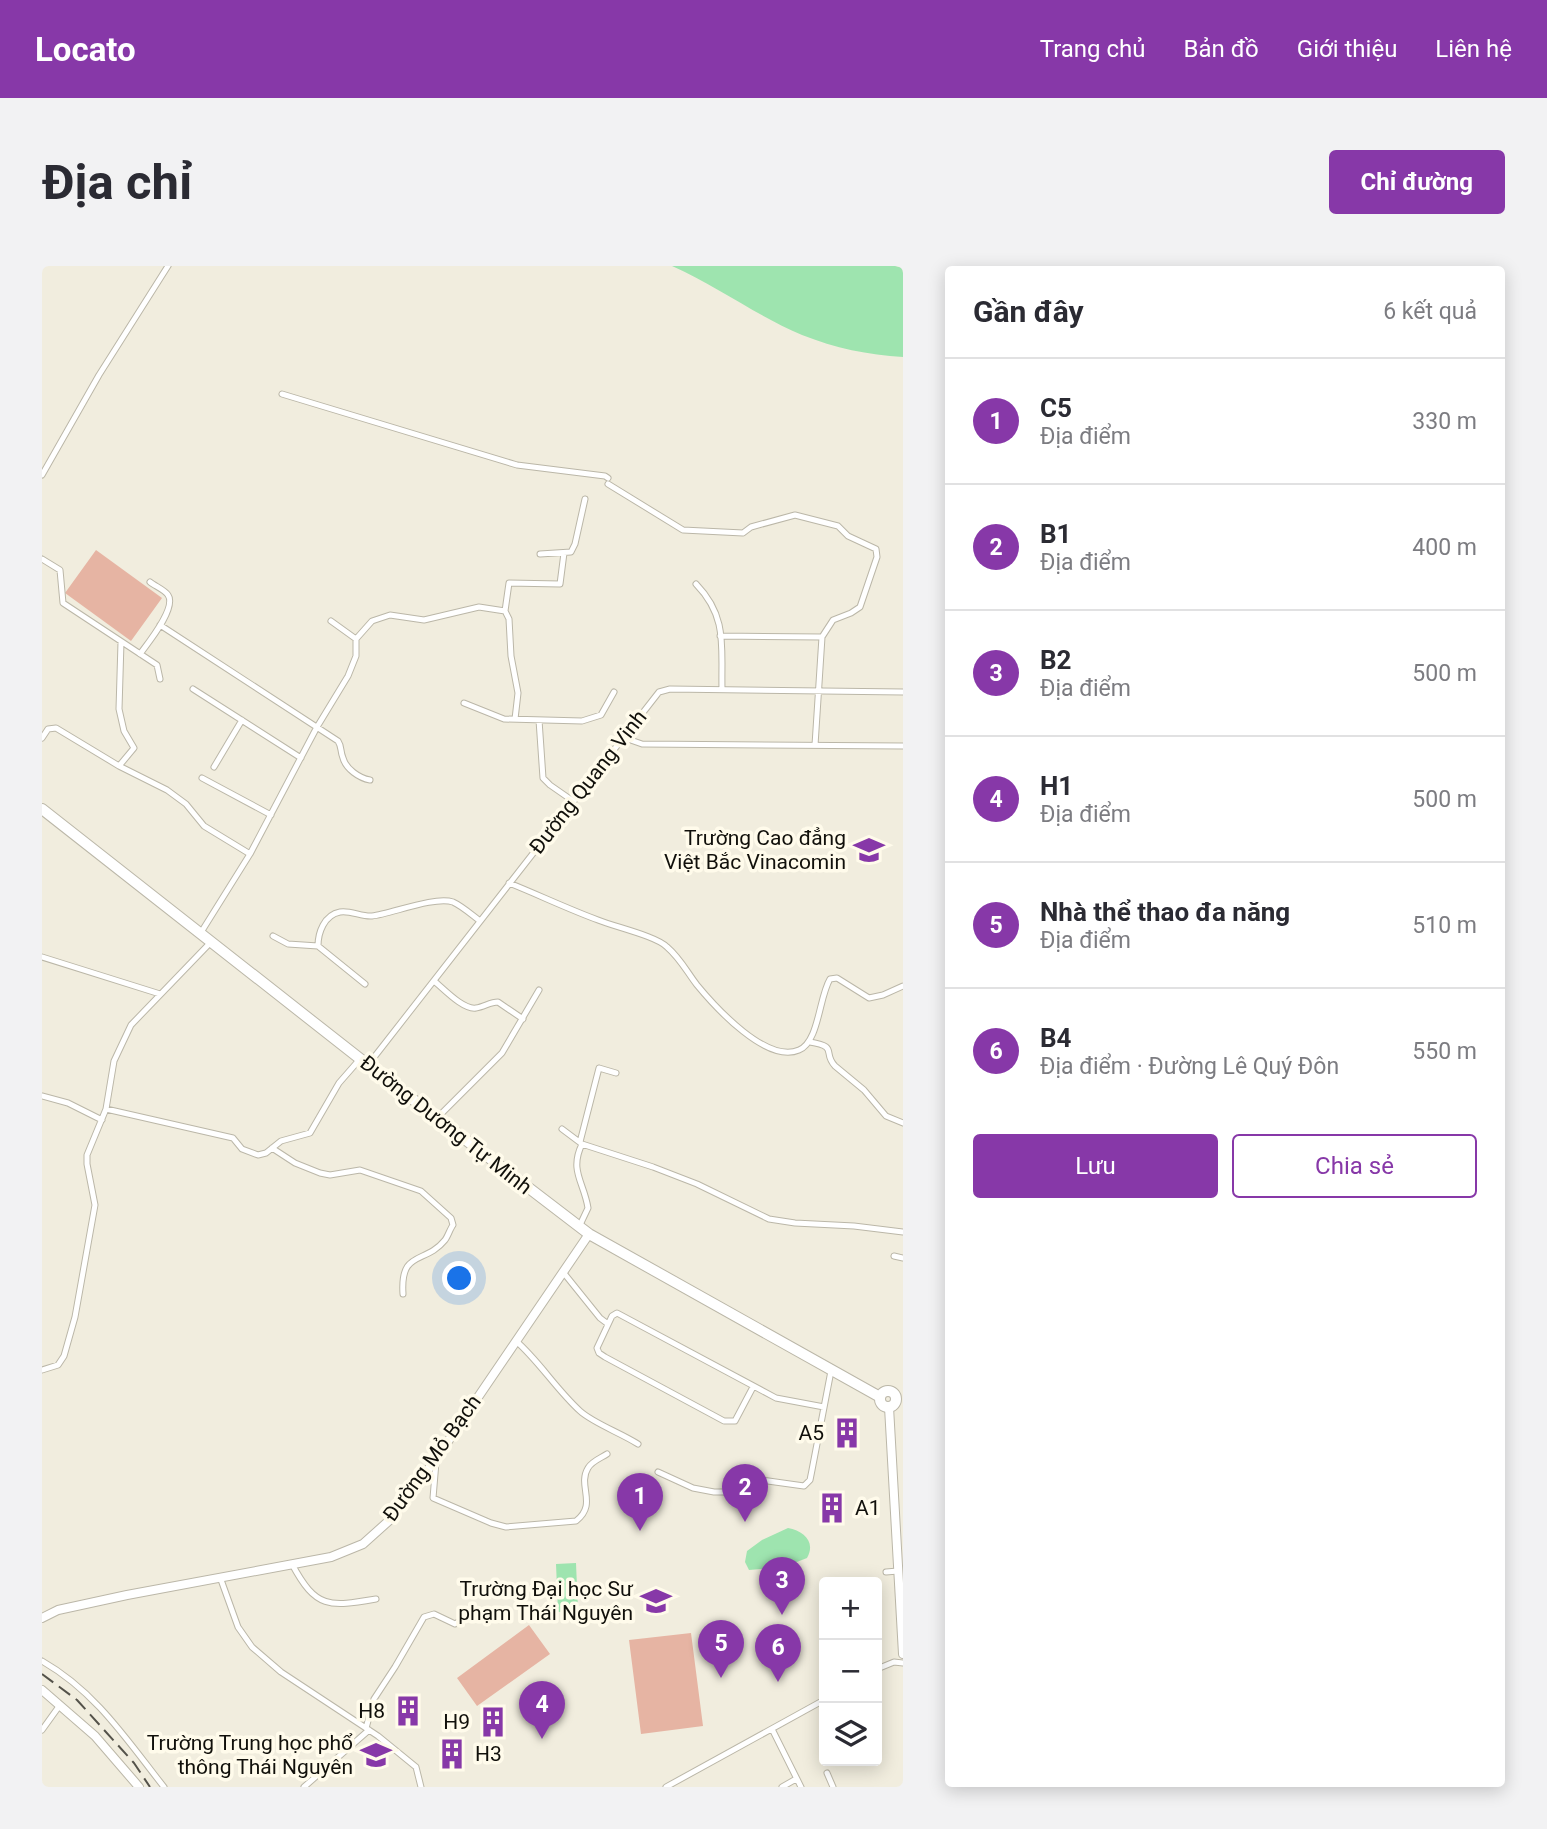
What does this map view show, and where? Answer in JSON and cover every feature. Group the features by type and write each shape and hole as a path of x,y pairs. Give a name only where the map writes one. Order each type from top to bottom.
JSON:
{"highway":[{"name":"Đường Dương Tự Minh","path":"42,809 436,1118 589,1234 880,1397 889,1391 896,1396 896,1402"}],"street":[{"path":"42,475 99,375 168,266"},
{"path":"282,394 517,465 604,476 686,531 743,533 751,527 792,514 838,526 848,536 873,546 877,557 863,603 856,610 833,620 822,637 816,745"},
{"path":"540,554 571,552 585,499"},
{"path":"515,719 518,693 511,656 509,619 505,611 509,583 560,584 564,553"},
{"path":"42,559 60,570 63,603 158,665 160,679"},
{"path":"140,654 171,603 167,593 150,582"},
{"path":"696,584 714,605 720,622 722,689"},
{"path":"200,934 250,854 317,727 353,667 356,639 372,621 390,615 424,620 479,607 505,611"},
{"path":"331,621 356,639"},
{"path":"160,625 338,741 347,766 362,779 370,780"},
{"path":"720,636 822,637"},
{"path":"120,766 134,748 124,731 119,709 121,642"},
{"path":"193,689 301,758"},
{"name":"Đường Quang Vinh","path":"272,1148 286,1139 299,1138 310,1133 339,1083 364,1062 433,981 659,692 670,689 722,689 903,692"},
{"path":"464,703 493,716 515,719 594,719 606,710 614,692"},
{"path":"214,767 242,720"},
{"path":"539,720 543,778 573,801"},
{"path":"42,738 48,729 56,728 167,790 191,809 204,826 250,854"},
{"path":"622,737 642,744 903,746"},
{"path":"202,778 271,816"},
{"path":"509,883 597,920 664,944 734,1023 771,1050 793,1052 810,1042 830,979 837,978 869,998 903,986"},
{"path":"318,946 320,929 340,912 374,916 406,906 448,901 480,921"},
{"path":"272,936 288,944 318,946 365,984"},
{"path":"42,1370 58,1365 64,1356 75,1317 95,1205 87,1155 106,1109 114,1061 126,1032 211,942"},
{"path":"42,957 160,995"},
{"path":"433,981 468,1008 480,1008 498,1002 523,1018"},
{"path":"436,1118 502,1053 539,990"},
{"path":"810,1042 824,1044 828,1048 831,1062 864,1090 886,1116 903,1123"},
{"path":"579,1227 588,1208 576,1157 599,1068 617,1073"},
{"path":"42,1096 68,1103 102,1120"},
{"path":"106,1109 233,1138 242,1149 251,1153 266,1153 272,1148 295,1163 320,1173 330,1175 360,1170 428,1195 452,1218 453,1224 444,1241 406,1268 402,1279 403,1294"},
{"path":"562,1129 581,1143 697,1184 769,1219 903,1233"},
{"name":"Đường Mỏ Bạch","path":"42,1618 58,1610 331,1557 363,1544 392,1518 436,1459 589,1234"},
{"path":"894,1256 903,1258"},
{"path":"563,1272 600,1318 608,1324"},
{"path":"753,1387 735,1421 724,1421 598,1353 597,1348 612,1316 617,1313 753,1387 784,1401 824,1407"},
{"path":"516,1340 582,1413 638,1444"},
{"path":"658,1472 694,1488 714,1492 727,1492 754,1479 804,1486 810,1480 832,1369"},
{"path":"896,1402 898,1571 903,1654"},
{"path":"436,1459 433,1498 506,1527 576,1521 584,1515 587,1508 587,1469 607,1454"},
{"path":"292,1564 310,1590 325,1602 340,1605 376,1599"},
{"path":"886,1572 898,1571"},
{"path":"220,1577 238,1627 252,1647 281,1672 368,1729 416,1767 421,1787"},
{"path":"304,1787 368,1729 374,1699 424,1617 433,1614 455,1624 471,1614"},
{"path":"42,1661 66,1676 96,1702 164,1787"},
{"path":"882,1667 903,1662"},
{"path":"42,1690 96,1736 139,1787"},
{"path":"666,1787 819,1703"},
{"path":"42,1730 60,1705"},
{"path":"772,1729 801,1787"},
{"path":"827,1773 833,1787"},
{"path":"782,1787 796,1779"}],"shaded area":[{"path":"672,266 903,268 903,357 852,350 802,335"},
{"path":"96,550 162,598 131,641 65,593"},
{"path":"788,1528 807,1538 810,1547 807,1558 784,1567 749,1570 745,1562 747,1551 762,1540"},
{"path":"576,1563 578,1611 558,1612 556,1564"},
{"path":"529,1625 550,1654 477,1706 457,1678"},
{"path":"691,1633 703,1726 641,1734 629,1640"}],"railway":[{"path":"42,1674 77,1700 134,1763 150,1787"}],"place":[{"name":"Trường Cao đẳng Việt Bắc Vinacomin","path":"869,850"},
{"name":"A5","path":"847,1433"},
{"name":"A1","path":"832,1508"},
{"name":"B1","path":"745,1522"},
{"name":"C5","path":"640,1531"},
{"name":"Trường Đại học Sư phạm Thái Nguyên","path":"656,1601"},
{"name":"B2","path":"782,1615"},
{"name":"Nhà thể thao đa năng","path":"721,1678"},
{"name":"B4","path":"778,1682"},
{"name":"H8","path":"408,1711"},
{"name":"H9","path":"493,1722"},
{"name":"H1","path":"542,1739"},
{"name":"H3","path":"452,1754"},
{"name":"Trường Trung học phổ thông Thái Nguyên","path":"376,1755"}]}
